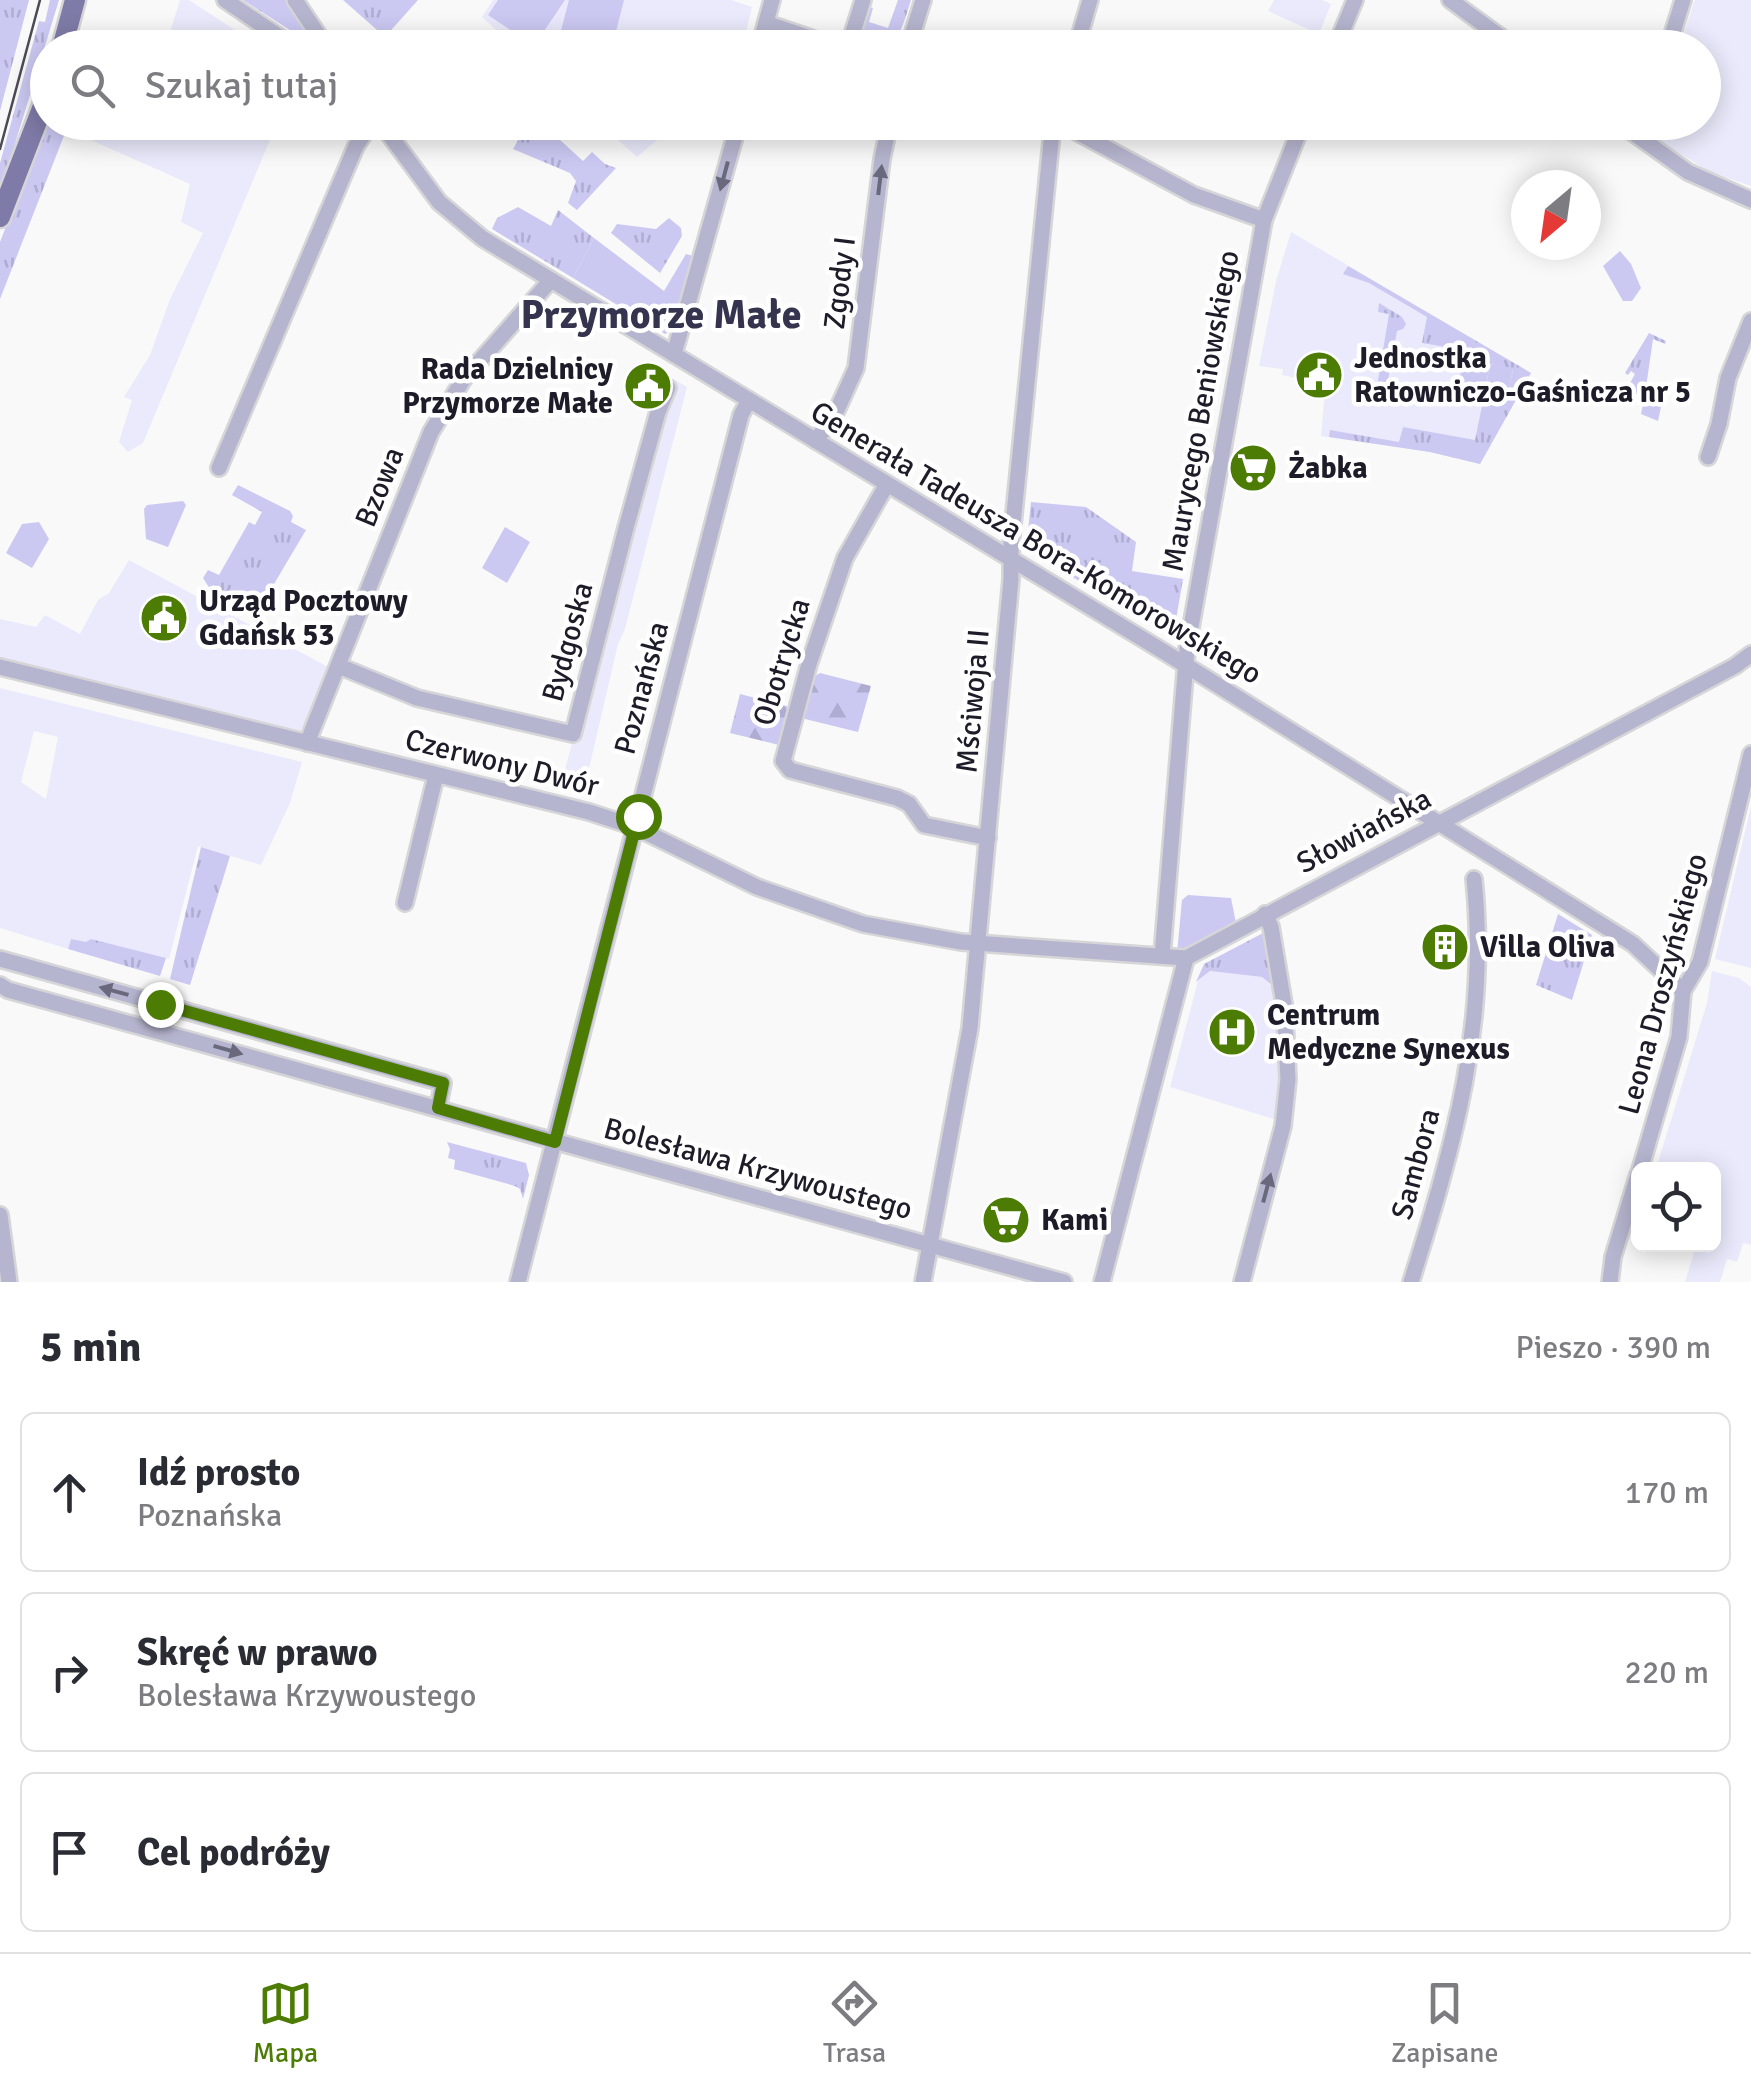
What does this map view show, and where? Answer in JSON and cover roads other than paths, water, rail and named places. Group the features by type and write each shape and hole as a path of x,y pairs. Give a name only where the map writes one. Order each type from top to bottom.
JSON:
{"main road":[{"path":"67,30 75,0"},
{"path":"0,218 30,139"}],"street":[{"path":"225,0 269,30"},
{"path":"295,0 315,30"},
{"path":"764,30 772,0"},
{"path":"853,30 862,0"},
{"path":"914,30 923,0"},
{"path":"1081,30 1090,0"},
{"path":"1343,30 1356,0"},
{"path":"1450,0 1491,30"},
{"path":"1674,30 1683,0"},
{"path":"766,23 787,30"},
{"path":"219,468 361,140"},
{"name":"Generała Tadeusza Bora-Komorowskiego","path":"390,140 455,219 1187,666 1632,944 1683,990"},
{"path":"674,354 734,140"},
{"name":"Zgody I","path":"816,441 837,410 856,368 886,140"},
{"name":"Mściwoja II","path":"923,1282 970,1028 1011,558 1054,140"},
{"path":"1090,140 1194,196 1264,220"},
{"name":"Maurycego Beniowskiego","path":"1162,956 1187,666 1204,550 1264,220 1296,140"},
{"path":"1653,140 1701,179 1751,200"},
{"name":"Bzowa","path":"307,742 442,412 463,380 551,280"},
{"path":"1708,457 1713,424 1751,321"},
{"name":"Bydgoska","path":"340,666 417,698 573,734 626,528 668,388"},
{"name":"Poznańska","path":"518,1282 749,400"},
{"name":"Obotrycka","path":"887,484 846,558 823,618 782,756 784,764 790,770 896,798 908,804 924,825 988,838"},
{"name":"Słowiańska","path":"1186,958 1751,654"},
{"name":"Czerwony Dwór","path":"0,667 635,827 756,887 809,908 863,924 978,943"},
{"name":"Leona Droszyńskiego","path":"1642,1162 1679,1037 1683,990 1700,962 1751,754"},
{"path":"404,902 436,774"},
{"name":"Sambora","path":"1412,1282 1446,1172 1472,1048 1480,975 1474,879"},
{"path":"1242,1282 1283,1126 1288,1080 1284,1004 1266,914"},
{"path":"978,943 1186,958 1102,1282"},
{"path":"0,959 443,1083 438,1108"},
{"name":"Bolesława Krzywoustego","path":"0,985 1064,1282"},
{"name":"Leona Droszyńskiego","path":"1610,1282 1613,1257 1631,1198"},
{"path":"0,1215 9,1282"}],"tram line":[{"path":"32,30 40,0"},
{"path":"0,149 30,37"}],"place":[{"name":"Jednostka Ratowniczo-Gaśnicza nr 5","path":"1319,375"},
{"name":"Rada Dzielnicy Przymorze Małe","path":"648,386"},
{"name":"Żabka","path":"1253,468"},
{"name":"Urząd Pocztowy Gdańsk 53","path":"164,618"},
{"name":"Villa Oliva","path":"1445,947"},
{"name":"Centrum Medyczne Synexus","path":"1232,1032"},
{"name":"Kami","path":"1006,1220"}],"district":[{"name":"Przymorze Małe","path":"661,315"}]}
